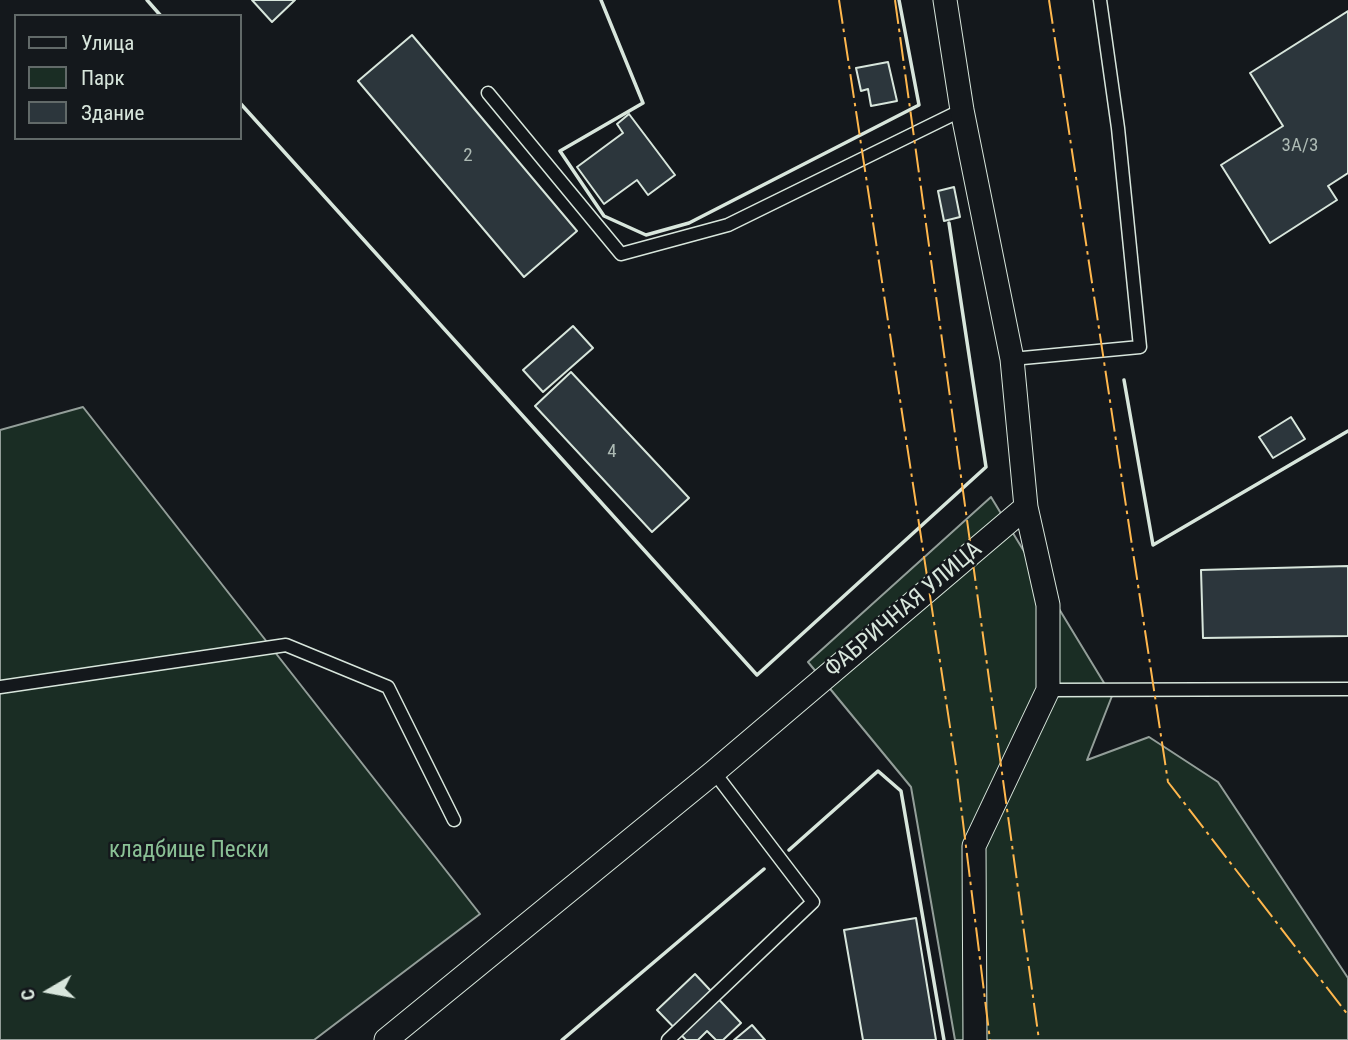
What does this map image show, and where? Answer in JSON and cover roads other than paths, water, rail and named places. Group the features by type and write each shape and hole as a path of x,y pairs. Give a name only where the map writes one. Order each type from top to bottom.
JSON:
{"street":[{"path":"945,0 962,110 1012,359 1026,507 1048,605 1048,690 974,846 975,1040"},
{"name":"ФАБРИЧНАЯ УЛИЦА","path":"386,1040 714,772 1026,507"}],"lane":[{"path":"1012,359 1140,347 1118,128 1100,0"},
{"path":"488,93 621,254 727,225 962,110"},
{"path":"0,687 286,645 388,687 454,820"},
{"path":"1048,690 1348,689"},
{"path":"668,1040 813,902 714,772"}],"park label":[{"name":"кладбище Пески","path":"189,851"}]}
